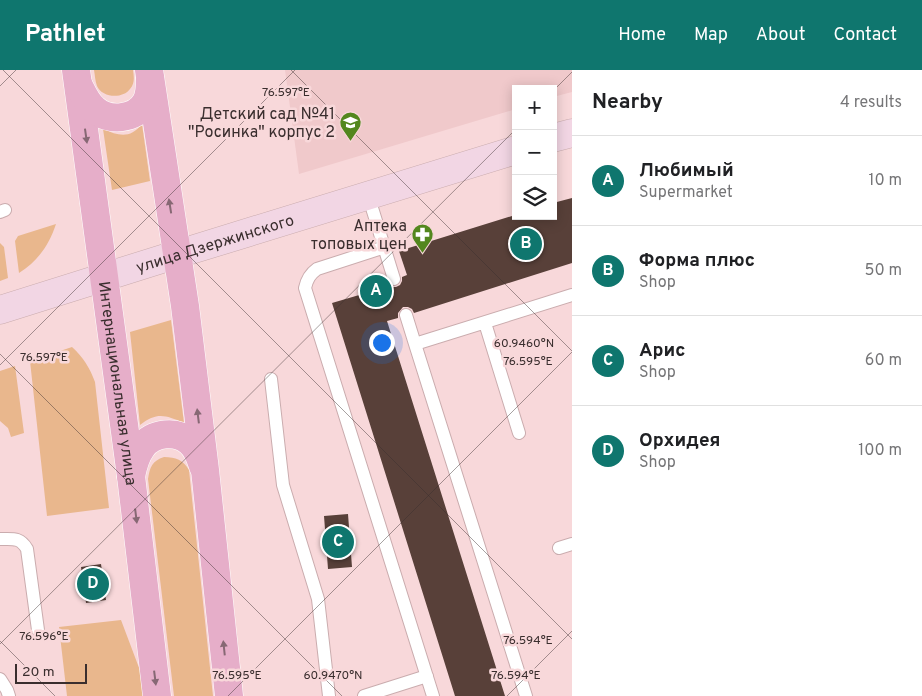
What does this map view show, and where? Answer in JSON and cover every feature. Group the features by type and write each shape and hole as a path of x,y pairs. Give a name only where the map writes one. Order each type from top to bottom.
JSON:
{"main road":[{"path":"77,78 88,103 96,111 105,116 117,117 130,116 140,110 149,94 150,73"},
{"path":"150,73 178,254 205,470 229,696"},
{"name":"Интернациональная улица","path":"77,78 131,476 157,696"},
{"path":"131,476 137,456 148,441 162,435 173,434 189,441 199,453 205,470"}],"street":[{"path":"557,137 572,133"},
{"name":"улица Дзержинского","path":"0,310 512,151"}],"lane":[{"path":"368,195 394,279"},
{"path":"384,247 317,269 311,274 304,288 433,696"},
{"path":"415,344 572,295"},
{"path":"406,315 526,696"},
{"path":"485,323 519,433"},
{"path":"271,379 283,485 318,598 328,696"},
{"path":"0,539 16,539 23,543 27,549 38,630"},
{"path":"559,548 572,544"},
{"path":"364,696 427,676"},
{"path":"0,680 8,690 9,696"}],"shaded area":[{"path":"94,70 133,70 133,84 123,94 118,96 108,95 103,93 97,86"},
{"name":"Детский сад №41 \"Росинка\" корпус 2","path":"285,70 572,70 572,92 557,96 557,85 512,85 512,110 299,174"},
{"path":"142,124 150,181 112,190 103,129 124,135 138,129"},
{"path":"56,224 42,252 19,273 15,241 18,236"},
{"path":"0,243 4,247 8,278 0,281"},
{"path":"171,320 184,423 161,416 151,418 140,425 130,332"},
{"path":"72,347 86,363 95,382 109,508 47,516 30,361"},
{"path":"15,366 24,433 11,437 8,428 0,421 0,371"},
{"path":"164,457 179,460 189,470 213,696 174,696 148,479 152,465"},
{"path":"121,620 144,681 145,696 67,696 59,627"}],"building":[{"path":"572,198 572,263 414,313 412,309 403,307 398,313 398,318 387,321 505,696 455,696 332,303 366,293 365,288 386,282 392,287 400,285 402,277 407,275 399,251 512,216 512,220 557,220 557,202"},
{"path":"348,514 352,567 328,569 324,516"},
{"path":"101,564 106,600 86,603 81,567"}],"place":[{"name":"Детский сад №41 \"Росинка\" корпус 2","path":"351,141"},
{"name":"Форма плюс","path":"526,244"},
{"name":"Аптека топовых цен","path":"423,253"},
{"name":"Любимый","path":"376,291"},
{"name":"Арис","path":"338,542"},
{"name":"Орхидея","path":"93,584"}]}
